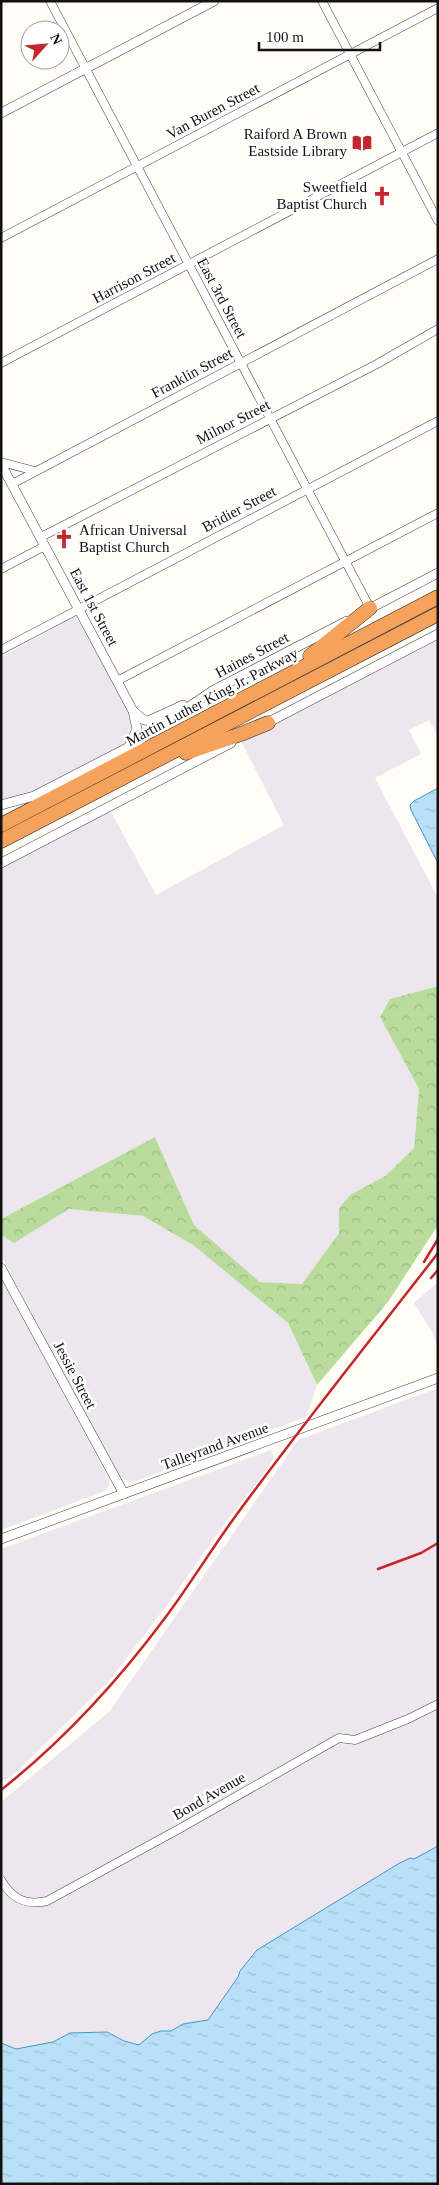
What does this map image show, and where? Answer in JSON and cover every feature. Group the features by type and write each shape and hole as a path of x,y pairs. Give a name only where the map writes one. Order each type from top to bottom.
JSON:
{"highway":[{"name":"Martin Luther King Jr. Parkway","path":"1,825 438,597"},
{"path":"256,692 325,645 370,608"},
{"name":"Martin Luther King Jr. Parkway","path":"1,841 438,614"},
{"path":"134,772 268,723"}],"street":[{"name":"East 3rd Street","path":"50,1 370,608"},
{"path":"1,114 214,1"},
{"path":"322,1 438,221"},
{"name":"Van Buren Street","path":"1,238 438,8"},
{"name":"Harrison Street","path":"1,363 438,133"},
{"name":"Franklin Street","path":"12,484 438,259"},
{"name":"Milnor Street","path":"1,569 43,541 270,418 376,364 438,329"},
{"name":"Bridier Street","path":"1,650 438,421"},
{"path":"1,463 35,471"},
{"name":"East 1st Street","path":"1,463 133,711 137,729 129,747"},
{"path":"118,681 438,513"},
{"name":"Haines Street","path":"1,805 34,796 129,747 214,690 438,573"},
{"path":"1,863 438,634"},
{"path":"133,711 144,720 154,720 214,690"},
{"name":"Jessie Street","path":"1,1268 124,1494"},
{"name":"Talleyrand Avenue","path":"1,1539 438,1378"},
{"name":"Bond Avenue","path":"1,1880 13,1896 22,1902 48,1901 339,1738 355,1740 408,1719 438,1704"}],"shaded area":[{"path":"76,616 131,716 135,731 125,744 30,795 1,801 1,657"},
{"path":"438,638 438,736 429,720 409,730 421,754 375,778 438,898 438,986 390,999 380,1017 419,1089 414,1148 385,1176 350,1195 339,1208 339,1233 302,1284 260,1282 194,1225 155,1137 1,1219 1,868 110,810 156,895 284,825 241,741"},
{"path":"69,1209 143,1216 193,1245 288,1323 317,1385 306,1417 136,1481 130,1482 119,1476 1,1256 1,1235 14,1242"},
{"path":"1,1278 109,1479 109,1486 105,1491 1,1530"},
{"path":"438,1282 438,1348 432,1332 414,1303"},
{"path":"438,1388 438,1846 414,1859 398,1864 257,1950 240,1971 238,1977 208,2020 183,2024 171,2031 161,2031 152,2034 139,2045 124,2041 106,2032 70,2033 53,2042 16,2049 1,2043 1,1802 110,1711 298,1440"},
{"path":"271,1450 274,1458 257,1483 227,1520 167,1605 110,1680 14,1774 1,1783 1,1549"}],"green space":[{"path":"438,986 438,1225 388,1302 317,1385 288,1323 193,1245 143,1216 69,1209 14,1243 1,1235 1,1219 155,1137 194,1225 260,1282 302,1284 339,1233 339,1208 350,1195 385,1176 414,1148 419,1089 380,1017 390,999"}],"water":[{"path":"438,788 438,863 410,805"},
{"path":"438,1846 438,2184 1,2184 1,2043 16,2049 53,2042 70,2033 107,2032 124,2041 139,2045 152,2034 161,2031 171,2031 183,2024 208,2020 238,1977 240,1971 257,1950 398,1864 410,1858 414,1859"}],"railway":[{"path":"424,1262 438,1239"},
{"path":"1,1790 68,1731 128,1665 174,1606 232,1521 282,1453 438,1253"},
{"path":"431,1278 438,1270"},
{"path":"378,1569 421,1553 438,1543"}],"place":[{"name":"Raiford A Brown Eastside Library","path":"362,143"},
{"name":"Sweetfield Baptist Church","path":"382,196"},
{"name":"African Universal Baptist Church","path":"64,539"}]}
